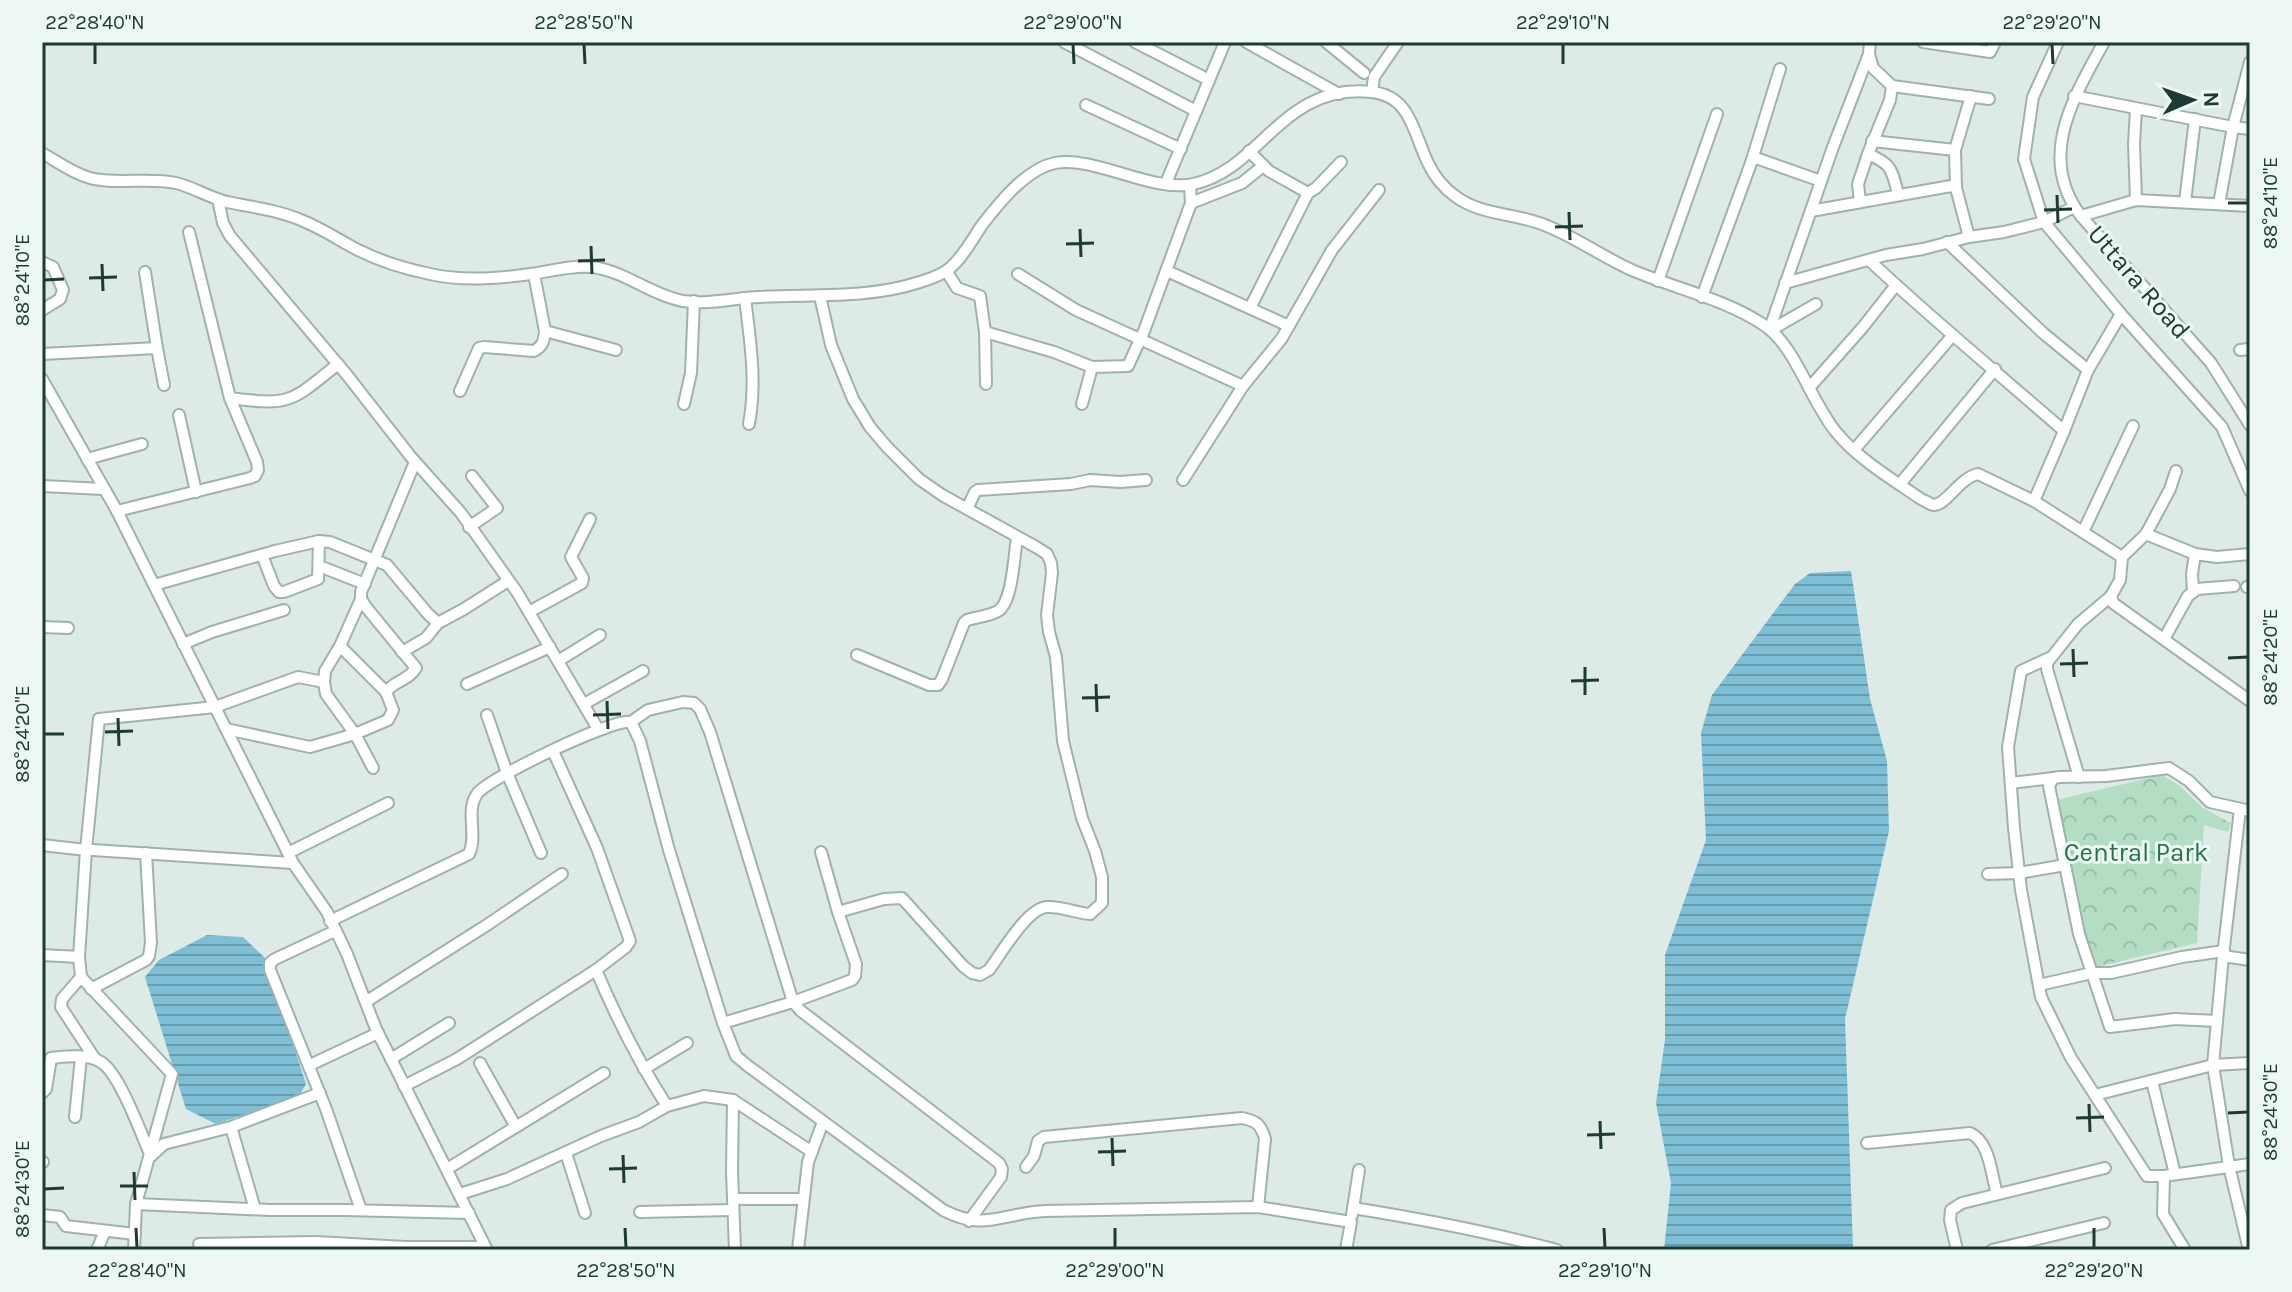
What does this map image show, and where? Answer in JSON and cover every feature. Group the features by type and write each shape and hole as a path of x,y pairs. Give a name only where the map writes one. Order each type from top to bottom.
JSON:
{"street":[{"path":"1064,42 1196,111"},
{"path":"1135,42 1209,80"},
{"path":"1166,183 1225,42"},
{"path":"1246,42 1339,94"},
{"path":"1326,42 1364,73"},
{"path":"1372,92 1374,77 1398,42"},
{"path":"1770,329 1869,54 1870,42"},
{"path":"1923,42 1990,52 1995,42"},
{"path":"2058,42 2033,97 2024,159 2044,222 2222,427 2250,491"},
{"name":"Uttara Road","path":"2104,42 2074,96 2061,138 2062,177 2077,211 2211,363 2250,425"},
{"path":"1869,54 1873,68 1892,86 1989,99"},
{"path":"2219,204 2233,127 2249,77 2250,62"},
{"path":"1702,297 1753,157 1780,69"},
{"path":"1860,201 1858,184 1890,100 1892,86"},
{"path":"42,153 67,169 93,179 175,183 218,199 299,219 363,253 428,274 455,279 592,267 694,307 745,298 862,294 920,282 947,272 1002,202 1043,166 1062,161 1190,186 1217,175 1294,111 1325,96 1383,94 1406,112 1429,166 1451,194 1470,206 1550,226 1611,260 1734,309 1770,329 1785,346 1827,420 1839,435 1854,450 1933,505 1940,504 1969,476 1978,474 2034,501 2122,557"},
{"path":"1969,237 1956,188 1955,150 1971,96"},
{"path":"2074,96 2250,129"},
{"path":"1086,105 1181,149"},
{"path":"2136,109 2136,200"},
{"path":"1658,281 1717,114"},
{"path":"2185,202 2195,119"},
{"path":"1872,141 1955,150"},
{"path":"1249,151 1263,166 1308,193"},
{"path":"1868,154 1885,161 1898,194"},
{"path":"1753,157 1821,181"},
{"path":"1250,308 1308,193 1341,162"},
{"path":"1191,203 1229,190 1263,166"},
{"path":"985,332 1054,352 1092,367 1128,366 1191,203 1190,186"},
{"path":"1811,211 1898,194 1951,186 1956,188"},
{"path":"1183,480 1243,386 1289,326 1332,250 1379,190"},
{"path":"218,199 230,236 338,364 415,462 461,513 529,612 598,729"},
{"path":"1785,283 1886,255 2004,232 2077,211 2136,200 2250,206"},
{"path":"117,511 255,476 258,470 230,398 189,232"},
{"path":"1947,242 2043,333 2088,370"},
{"path":"1870,261 2064,431"},
{"path":"42,262 53,267 63,290 60,299 42,310"},
{"path":"1167,271 1289,326"},
{"path":"145,272 164,385"},
{"path":"947,272 957,288 980,296 985,332 986,384"},
{"path":"460,391 479,348 534,351 540,348 545,331 534,274"},
{"path":"1018,274 1076,310 1243,386"},
{"path":"1809,388 1896,285"},
{"path":"820,296 831,345 853,399 870,427 919,479 1047,554 1052,573 1047,615 1056,657 1063,741 1082,818 1102,877 1102,903 1090,914 1054,907 1037,909 1027,917 989,970 980,975 963,966 902,898 884,899 838,912"},
{"path":"745,298 753,367 749,424"},
{"path":"1770,329 1816,304"},
{"path":"684,404 691,373 694,307"},
{"path":"2034,501 2088,370 2121,314"},
{"path":"545,331 616,350"},
{"path":"1854,450 1953,335"},
{"path":"42,354 157,348"},
{"path":"230,398 275,402 291,399 338,364"},
{"path":"1082,404 1092,367"},
{"path":"1900,484 1995,369"},
{"path":"42,379 117,511 291,858 327,912 378,1033 486,1249 226,1247 199,1244"},
{"path":"179,415 196,492"},
{"path":"2083,532 2133,426"},
{"path":"87,459 142,444"},
{"path":"373,768 355,734 326,694 325,671 361,599 415,462"},
{"path":"2176,471 2146,534 2122,557 2120,580 2111,596 2078,624 2049,658 2021,671 2008,747 2014,873 2041,997 2071,1058 2144,1173 2150,1177 2250,1164"},
{"path":"469,527 497,508 472,476"},
{"path":"967,509 978,490 1090,480 1146,480"},
{"path":"42,486 103,489"},
{"path":"529,612 582,583 583,578 571,557 590,519"},
{"path":"2146,534 2195,554 2217,557 2250,554"},
{"path":"857,655 929,685 938,685 964,623 1000,611 1004,605 1017,538"},
{"path":"262,555 279,592 318,579 319,541"},
{"path":"154,585 319,541 339,544 387,565 438,623"},
{"path":"2193,592 2195,554"},
{"path":"319,566 365,584"},
{"path":"402,652 426,638 438,623 508,581"},
{"path":"2164,639 2193,592 2209,587 2234,586"},
{"path":"2111,596 2113,603 2123,611 2250,701"},
{"path":"361,599 415,664 415,671 386,692"},
{"path":"183,644 284,610"},
{"path":"42,627 68,628"},
{"path":"558,661 600,635"},
{"path":"226,729 310,747 355,734 388,720 393,710 386,692 340,646"},
{"path":"467,684 550,647"},
{"path":"2049,658 2047,669 2079,777"},
{"path":"584,704 643,671"},
{"path":"134,1250 136,1204 172,1074 81,977 79,957 86,850 99,719 215,707 298,677 324,682"},
{"path":"631,722 648,710 683,702 694,703 700,709 710,732 793,1002 999,1163 1001,1177 969,1221"},
{"path":"487,715 507,773 541,853"},
{"path":"361,1210 310,1065 270,970 270,963 332,926 469,854 473,844 474,798 484,786 598,729 624,720 631,722 640,741 669,850 736,1056 943,1210 969,1221 995,1220 1024,1212 1258,1207 1351,1222"},
{"path":"404,1086 457,1059 596,970 630,941 597,848 553,751"},
{"path":"2011,783 2169,768 2189,781 2210,802 2245,810 2223,953 2213,1065 2229,1166 2249,1250"},
{"path":"2053,778 2049,786 2079,934 2110,1027 2175,1019 2217,1021"},
{"path":"42,845 86,850 291,858 388,803"},
{"path":"723,1023 793,1002 852,980 855,976 856,964 821,852"},
{"path":"91,989 149,956 146,853"},
{"path":"1992,874 2065,865"},
{"path":"367,1001 562,874"},
{"path":"2039,985 2182,957 2223,953 2250,960"},
{"path":"42,955 79,957"},
{"path":"596,970 644,1069 667,1106"},
{"path":"81,977 62,999 61,1007 95,1059"},
{"path":"391,1059 449,1023"},
{"path":"310,1065 378,1033"},
{"path":"644,1069 687,1043"},
{"path":"42,1093 46,1089 51,1058 81,1057 103,1062 119,1084 151,1156"},
{"path":"75,1117 81,1057"},
{"path":"480,1063 516,1127"},
{"path":"2095,1095 2213,1065 2250,1063"},
{"path":"447,1169 604,1073"},
{"path":"2152,1081 2169,1175 2163,1214 2185,1250"},
{"path":"151,1156 164,1144 231,1127 320,1093"},
{"path":"460,1194 507,1179 639,1122 667,1106 704,1096 733,1100 812,1152"},
{"path":"733,1100 735,1250"},
{"path":"1026,1167 1034,1156 1038,1141 1044,1137 1242,1118 1255,1121 1265,1139 1258,1207"},
{"path":"798,1250 808,1162 823,1122"},
{"path":"231,1127 255,1209"},
{"path":"1867,1143 1970,1133 1978,1137 1984,1147 1997,1194"},
{"path":"566,1153 585,1213"},
{"path":"1957,1250 1950,1220 1951,1210 1962,1203 2105,1168"},
{"path":"1346,1250 1359,1170"},
{"path":"740,1199 803,1199"},
{"path":"136,1204 469,1213"},
{"path":"1353,1208 1419,1218 1557,1250"},
{"path":"640,1212 733,1210"},
{"path":"42,1215 60,1217 66,1226 135,1234"},
{"path":"1992,1250 2035,1246 2104,1223"},
{"path":"97,1250 105,1231"}],"green space":[{"name":"Central Park","path":"2162,775 2180,786 2203,808 2231,823 2228,832 2204,825 2197,943 2092,968 2056,800"}],"water":[{"path":"1851,571 1870,699 1887,761 1889,831 1845,1019 1853,1248 1664,1250 1671,1183 1656,1103 1665,1040 1665,955 1706,840 1701,733 1712,695 1795,584 1810,573"},
{"path":"207,935 243,937 265,958 306,1084 299,1096 216,1124 186,1109 145,977 159,960"}]}
